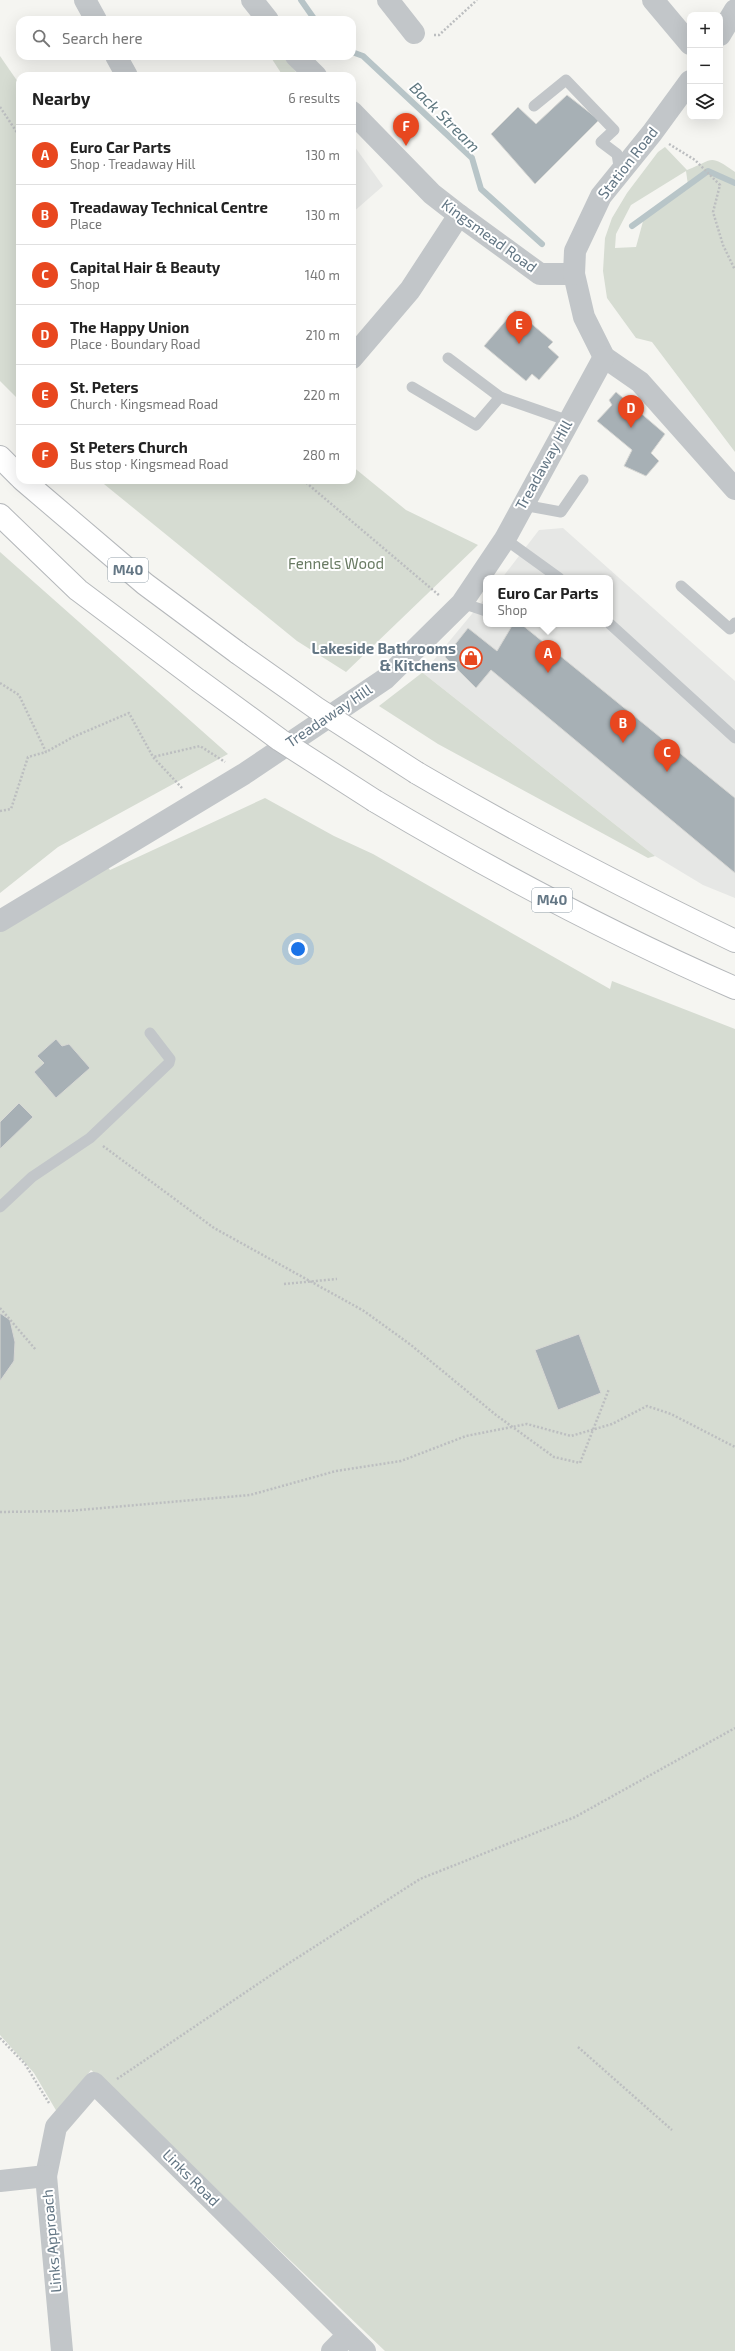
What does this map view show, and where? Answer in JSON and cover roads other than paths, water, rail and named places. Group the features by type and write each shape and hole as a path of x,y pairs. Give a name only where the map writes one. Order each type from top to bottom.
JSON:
{"highway":[{"path":"0,457 16,473"},
{"name":"M40","path":"29,484 145,584 238,653 316,708 417,773 493,818 652,901 735,941"},
{"name":"M40","path":"0,515 78,590 280,740 375,801 444,842 556,902 735,988"}],"street":[{"path":"85,0 94,16"},
{"path":"252,0 265,16"},
{"path":"388,0 414,34"},
{"path":"653,0 687,40"},
{"path":"723,30 735,10"},
{"path":"118,60 126,72"},
{"path":"300,60 312,72"},
{"name":"Station Road","path":"574,274 575,251 601,196 652,133 688,84"},
{"name":"Kingsmead Road","path":"356,116 432,194 540,274 574,274"},
{"path":"356,353 410,290 459,215"},
{"path":"574,274 584,317 604,357 640,382 735,489"},
{"name":"Treadaway Hill","path":"0,921 244,774 385,679 459,606 505,538 604,357"},
{"name":"Links Road","path":"46,2176 56,2127 94,2083 102,2089 365,2351"},
{"name":"Links Approach","path":"0,2181 46,2176 62,2351"},
{"path":"332,2351 348,2335"}],"lane":[{"path":"534,106 566,80 614,130 601,142 617,154 620,172"},
{"path":"448,358 500,397 568,421"},
{"path":"412,387 476,425 500,397"},
{"path":"523,505 561,512 583,480"},
{"path":"505,538 555,575"},
{"path":"681,586 730,629 735,623"},
{"path":"459,606 483,610"},
{"path":"613,627 735,738"},
{"path":"0,1207 32,1176 90,1138 169,1063 170,1058 150,1033"}],"waterway":[{"name":"Back Stream","path":"301,0 312,16"},
{"name":"Back Stream","path":"356,53 363,56 472,158 481,189 542,244"},
{"path":"632,226 708,171 735,183"}],"place":[{"name":"St Peters Church","path":"406,146"},
{"name":"St. Peters","path":"519,344"},
{"name":"The Happy Union","path":"631,428"},
{"name":"Lakeside Bathrooms & Kitchens","path":"471,658"},
{"name":"Euro Car Parts","path":"548,673"},
{"name":"Treadaway Technical Centre","path":"623,743"},
{"name":"Capital Hair & Beauty","path":"667,772"}],"park label":[{"name":"Fennels Wood","path":"336,564"}]}
